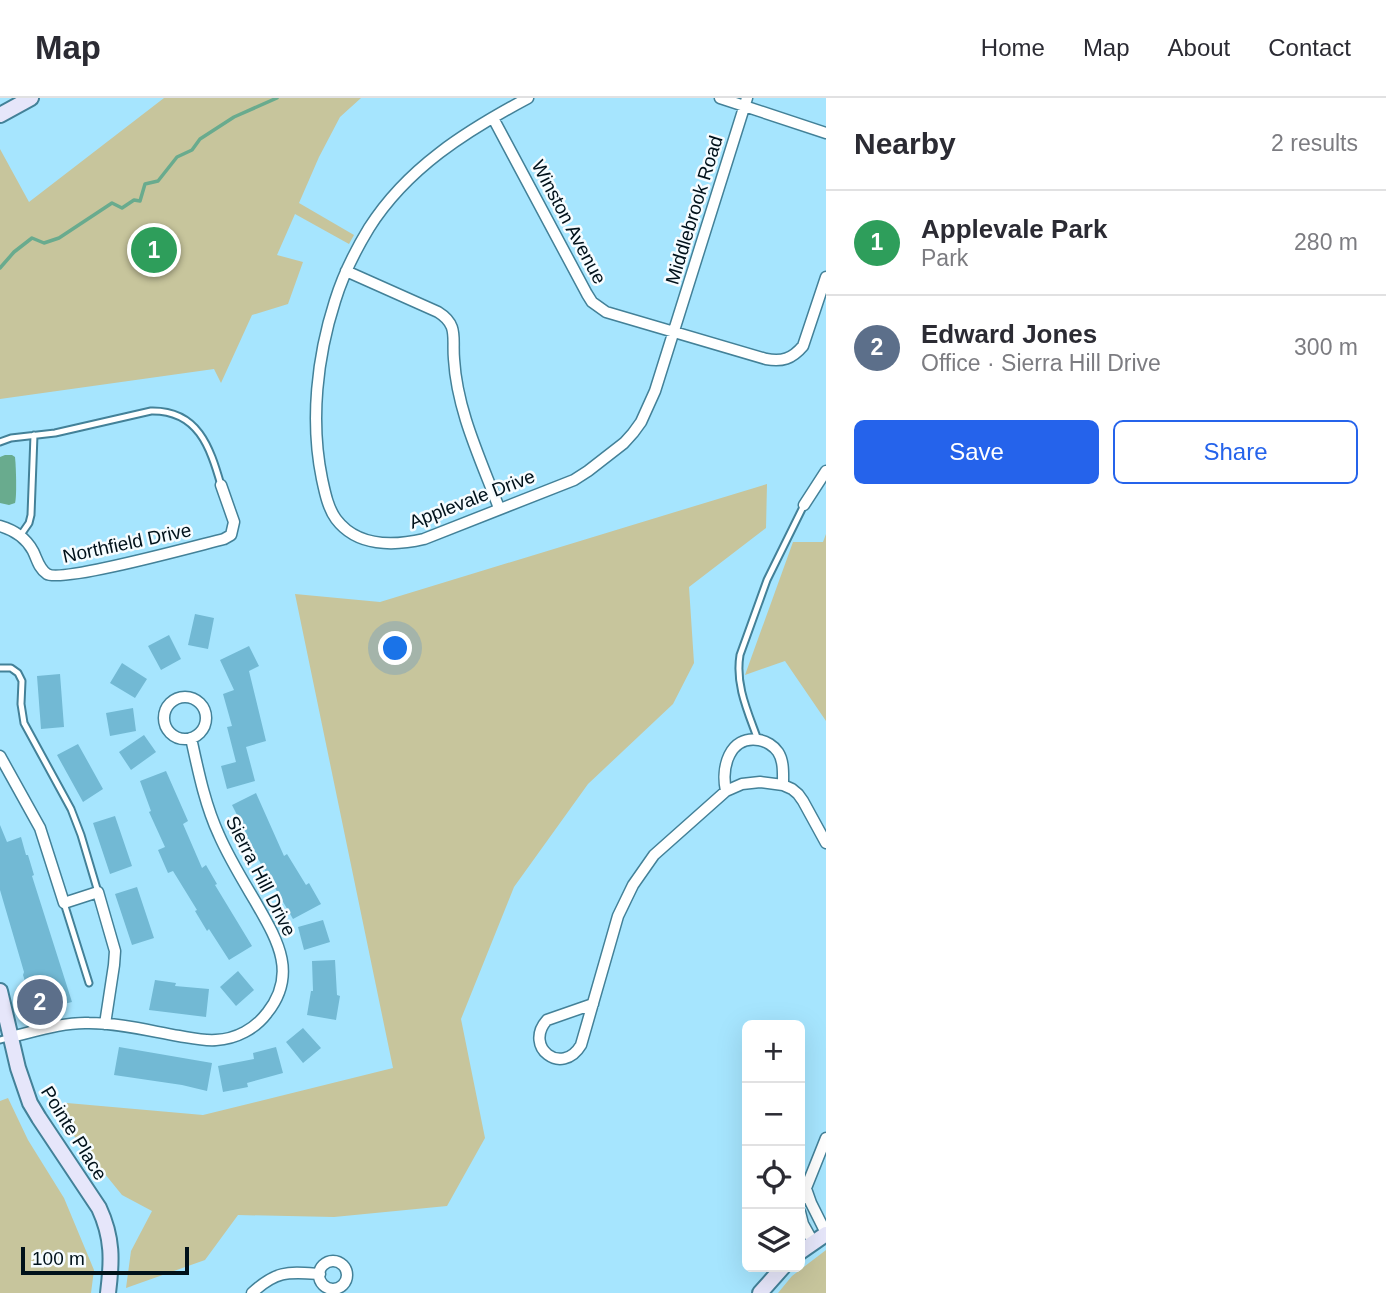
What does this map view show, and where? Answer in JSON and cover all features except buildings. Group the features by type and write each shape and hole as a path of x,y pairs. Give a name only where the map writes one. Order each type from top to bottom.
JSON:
{"street":[{"path":"0,115 31,98"},
{"name":"Applevale Drive","path":"528,98 457,139 400,188 369,228 346,271 335,300 320,362 316,417 319,468 324,493 336,519 357,537 383,544 424,539 574,480 624,443 640,422 647,410 674,332"},
{"path":"720,98 746,102 826,133"},
{"name":"Middlebrook Road","path":"674,332 746,102"},
{"name":"Winston Avenue","path":"492,118 592,302 606,312 766,359 782,360 790,358 803,346 826,277"},
{"path":"346,271 449,319 454,333 454,359 463,411 499,508"},
{"path":"804,505 826,471"},
{"name":"Northfield Drive","path":"20,536 31,548 41,569 52,576 142,560 213,542 231,536 234,530 234,522 221,485"},
{"path":"0,526 20,536"},
{"path":"176,699 195,699 204,709 205,723 191,738 177,737 166,727 164,714 176,699"},
{"name":"Sierra Hill Drive","path":"5,1038 65,1025 91,1023 207,1040 229,1038 249,1029 266,1015 281,985 283,964 278,942 218,833 191,738"},
{"path":"726,791 723,780 724,766 735,746 743,741 758,740 771,745 778,752 782,761 783,785"},
{"path":"0,755 40,828 64,903 98,892 115,951 105,1024"},
{"path":"593,1004 547,1020 540,1031 544,1051 557,1059 564,1059 577,1052 581,1045 593,1004 618,916 633,885 654,855 726,791 742,784 760,782 783,785 803,800 826,843"},
{"name":"Pointe Place","path":"0,991 5,1038 30,1102 104,1218 111,1255 108,1293"},
{"path":"805,1189 826,1138"},
{"path":"805,1248 826,1233 806,1186"},
{"path":"805,1228 813,1242"},
{"path":"760,1293 779,1272"},
{"path":"252,1293 268,1280 281,1274 320,1273"}],"lane":[{"path":"0,442 162,411 174,414 193,426 208,444 221,485"},
{"path":"20,536 29,523 31,514 34,435"},
{"path":"758,740 740,689 740,655 764,588 804,505"},
{"path":"0,668 11,668 21,677 24,723 74,815 98,892"},
{"path":"64,903 89,983"}],"shaded area":[{"path":"164,98 361,98 340,117 299,203 354,235 349,244 295,214 277,255 303,262 288,304 252,315 221,383 214,369 0,399 0,149 29,202"},
{"path":"0,457 15,457 16,499 15,503 9,505 0,503"},
{"path":"767,484 766,528 689,587 694,663 673,704 588,784 514,887 461,1019 485,1138 447,1206 334,1217 238,1215 205,1260 126,1288 131,1251 152,1211 122,1195 53,1110 67,1103 203,1115 393,1068 295,594 380,602"},
{"path":"826,534 826,721 785,661 745,675 793,542 823,542"},
{"path":"8,1098 28,1140 64,1198 94,1270 91,1293 0,1293 0,1101"},
{"path":"826,1250 826,1293 778,1293 792,1276 797,1272 805,1272 805,1266"}],"waterway":[{"path":"0,268 32,238 44,243 59,238 112,203 122,208 134,200 140,201 145,184 158,181 177,157 192,150 200,139 234,117 277,98"}],"place":[{"name":"Applevale Park","path":"154,250"},
{"name":"Edward Jones","path":"40,1002"}]}
